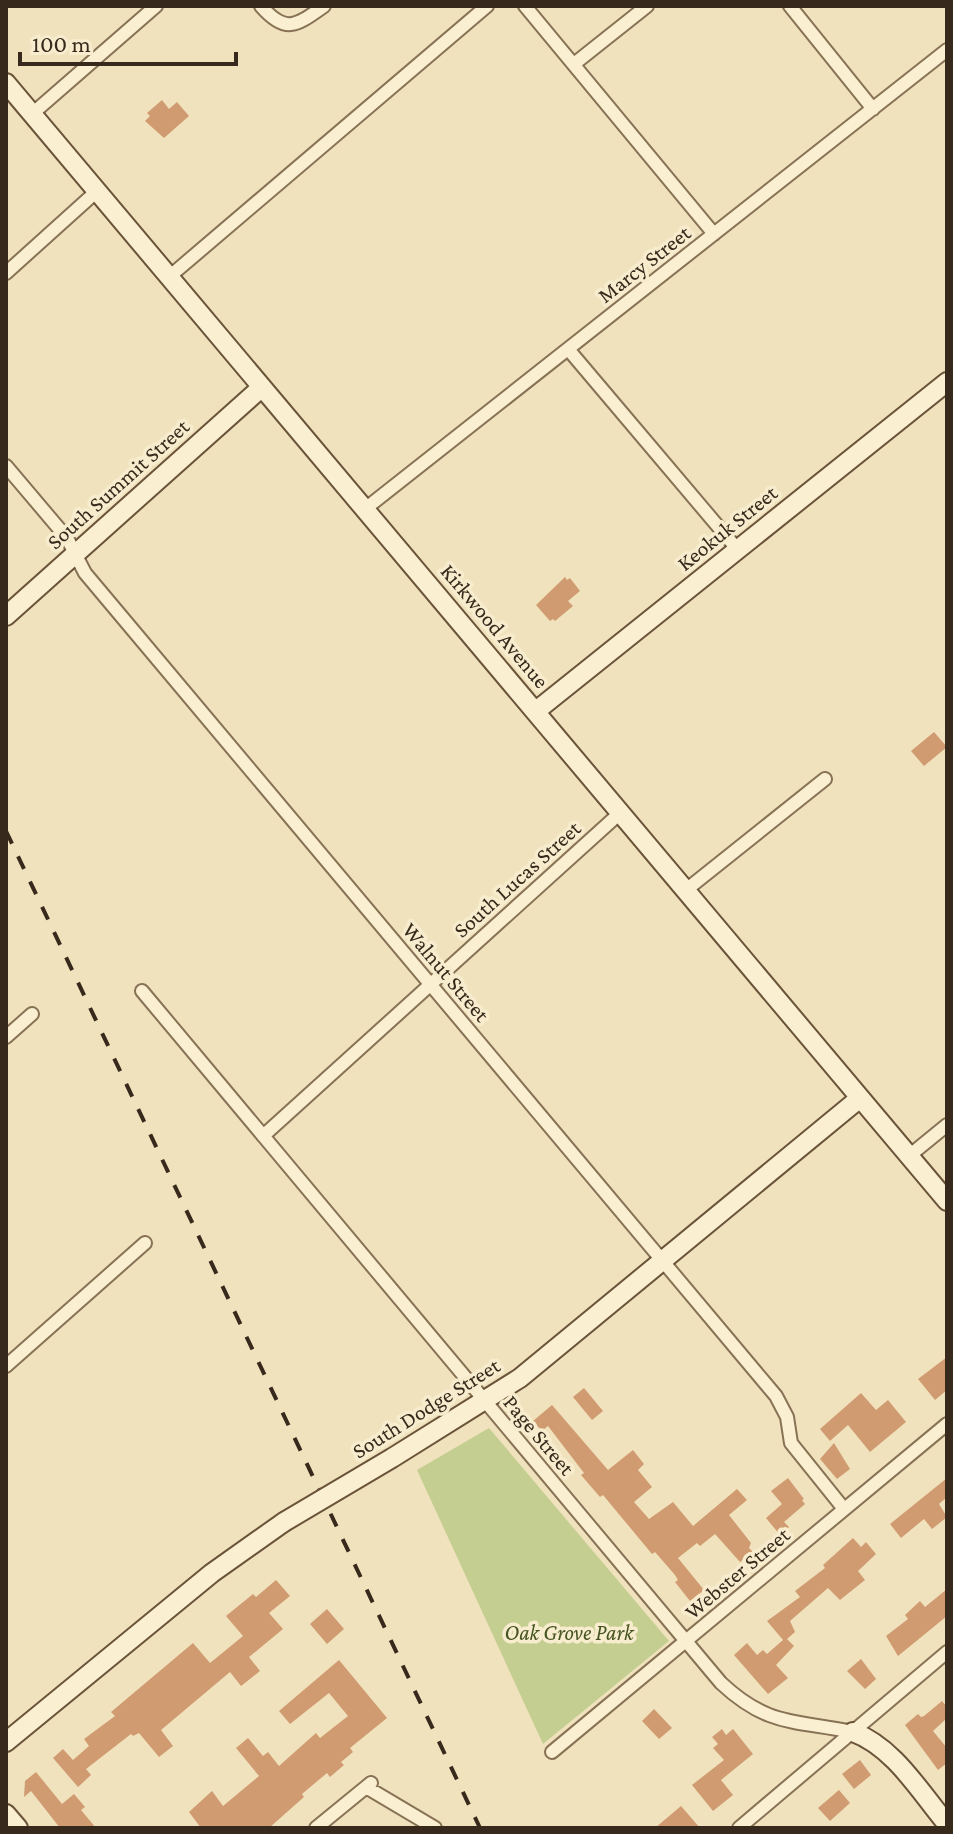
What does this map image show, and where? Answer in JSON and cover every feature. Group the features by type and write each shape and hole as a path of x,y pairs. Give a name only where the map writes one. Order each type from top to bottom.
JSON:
{"main road":[{"name":"Kirkwood Avenue","path":"6,83 947,1201"},
{"name":"Keokuk Street","path":"536,711 947,382"},
{"name":"South Summit Street","path":"6,616 262,387"},
{"name":"South Dodge Street","path":"6,1742 212,1573 284,1522 520,1378 860,1098"},
{"path":"853,1732 865,1736 893,1759 947,1824"},
{"path":"6,1814 18,1828"}],"street":[{"path":"32,114 156,6"},
{"path":"261,6 277,21 288,25 304,21 324,6"},
{"path":"169,277 487,6"},
{"path":"525,6 714,234"},
{"path":"574,64 647,6"},
{"path":"790,6 873,109"},
{"name":"Marcy Street","path":"365,509 947,50"},
{"path":"6,273 97,191"},
{"path":"568,349 738,550"},
{"name":"Walnut Street","path":"6,466 67,538 85,573 776,1396 787,1417 791,1443 844,1509"},
{"path":"686,890 825,779"},
{"name":"South Lucas Street","path":"263,1136 620,813"},
{"name":"Page Street","path":"142,991 721,1683 764,1715 785,1722 853,1732"},
{"path":"6,1037 32,1014"},
{"path":"909,1156 947,1125"},
{"path":"6,1366 145,1243"},
{"name":"Webster Street","path":"552,1752 947,1424"},
{"path":"739,1828 947,1652"},
{"path":"316,1828 369,1785 435,1828"}],"green space":[{"name":"Oak Grove Park","path":"489,1428 669,1641 543,1744 417,1470"}],"building":[{"path":"162,100 169,109 177,102 189,116 164,138 145,121 150,116 147,113"},
{"path":"565,577 567,580 570,578 580,591 568,601 573,606 555,621 550,621 536,605"},
{"path":"934,732 947,747 924,766 911,751"},
{"path":"947,1357 947,1390 935,1400 918,1379"},
{"path":"584,1388 603,1411 592,1420 573,1397"},
{"path":"861,1393 876,1410 888,1400 906,1422 870,1452 848,1425 830,1441 820,1429"},
{"path":"552,1405 608,1470 633,1450 644,1464 638,1470 652,1487 634,1502 649,1519 673,1502 693,1526 737,1489 747,1500 729,1515 751,1543 749,1548 753,1552 740,1562 715,1534 700,1546 697,1543 678,1558 704,1590 690,1601 675,1582 678,1580 675,1575 581,1475 584,1473 548,1426 542,1431 533,1421"},
{"path":"834,1443 850,1469 837,1479 820,1459"},
{"path":"788,1478 805,1504 784,1522 789,1527 780,1535 766,1518 782,1504 771,1491"},
{"path":"947,1478 947,1497 939,1504 947,1517 932,1529 924,1519 901,1538 890,1524"},
{"path":"853,1538 861,1547 866,1542 876,1554 858,1571 865,1580 840,1600 828,1588 790,1621 795,1632 787,1639 794,1646 776,1665 788,1678 768,1694 734,1655 747,1643 757,1655 763,1650 767,1654 783,1640 767,1621 800,1597 795,1591 825,1568 823,1565"},
{"path":"276,1580 290,1596 269,1613 283,1629 249,1657 260,1671 241,1686 230,1672 161,1730 173,1746 159,1757 139,1733 131,1734 86,1769 91,1775 78,1787 53,1758 63,1749 73,1760 89,1746 84,1739 115,1716 111,1712 193,1643 210,1663 243,1636 226,1616"},
{"path":"947,1589 947,1616 898,1656 886,1636 908,1619 905,1615 920,1601 925,1607"},
{"path":"327,1609 344,1629 327,1644 310,1624"},
{"path":"861,1659 876,1679 865,1689 847,1671"},
{"path":"339,1660 387,1718 350,1748 353,1752 341,1762 344,1765 330,1777 327,1773 302,1794 304,1797 269,1828 201,1828 189,1812 212,1791 223,1806 259,1776 236,1748 248,1738 263,1756 268,1752 279,1766 316,1733 320,1738 348,1716 329,1693 290,1724 279,1711"},
{"path":"942,1701 947,1707 947,1718 933,1731 947,1748 947,1763 938,1770 905,1725 918,1714 924,1716"},
{"path":"654,1709 672,1728 659,1739 642,1721"},
{"path":"722,1729 726,1735 733,1729 753,1754 721,1780 733,1795 713,1811 692,1785 724,1760 713,1748 718,1744 712,1737"},
{"path":"860,1760 871,1775 854,1789 842,1774"},
{"path":"36,1772 62,1804 74,1794 85,1807 81,1810 96,1828 60,1828 31,1791 24,1797 25,1781"},
{"path":"839,1790 850,1803 830,1821 818,1808"},
{"path":"681,1806 700,1828 655,1828"}],"railway":[{"path":"6,831 480,1828"}]}
